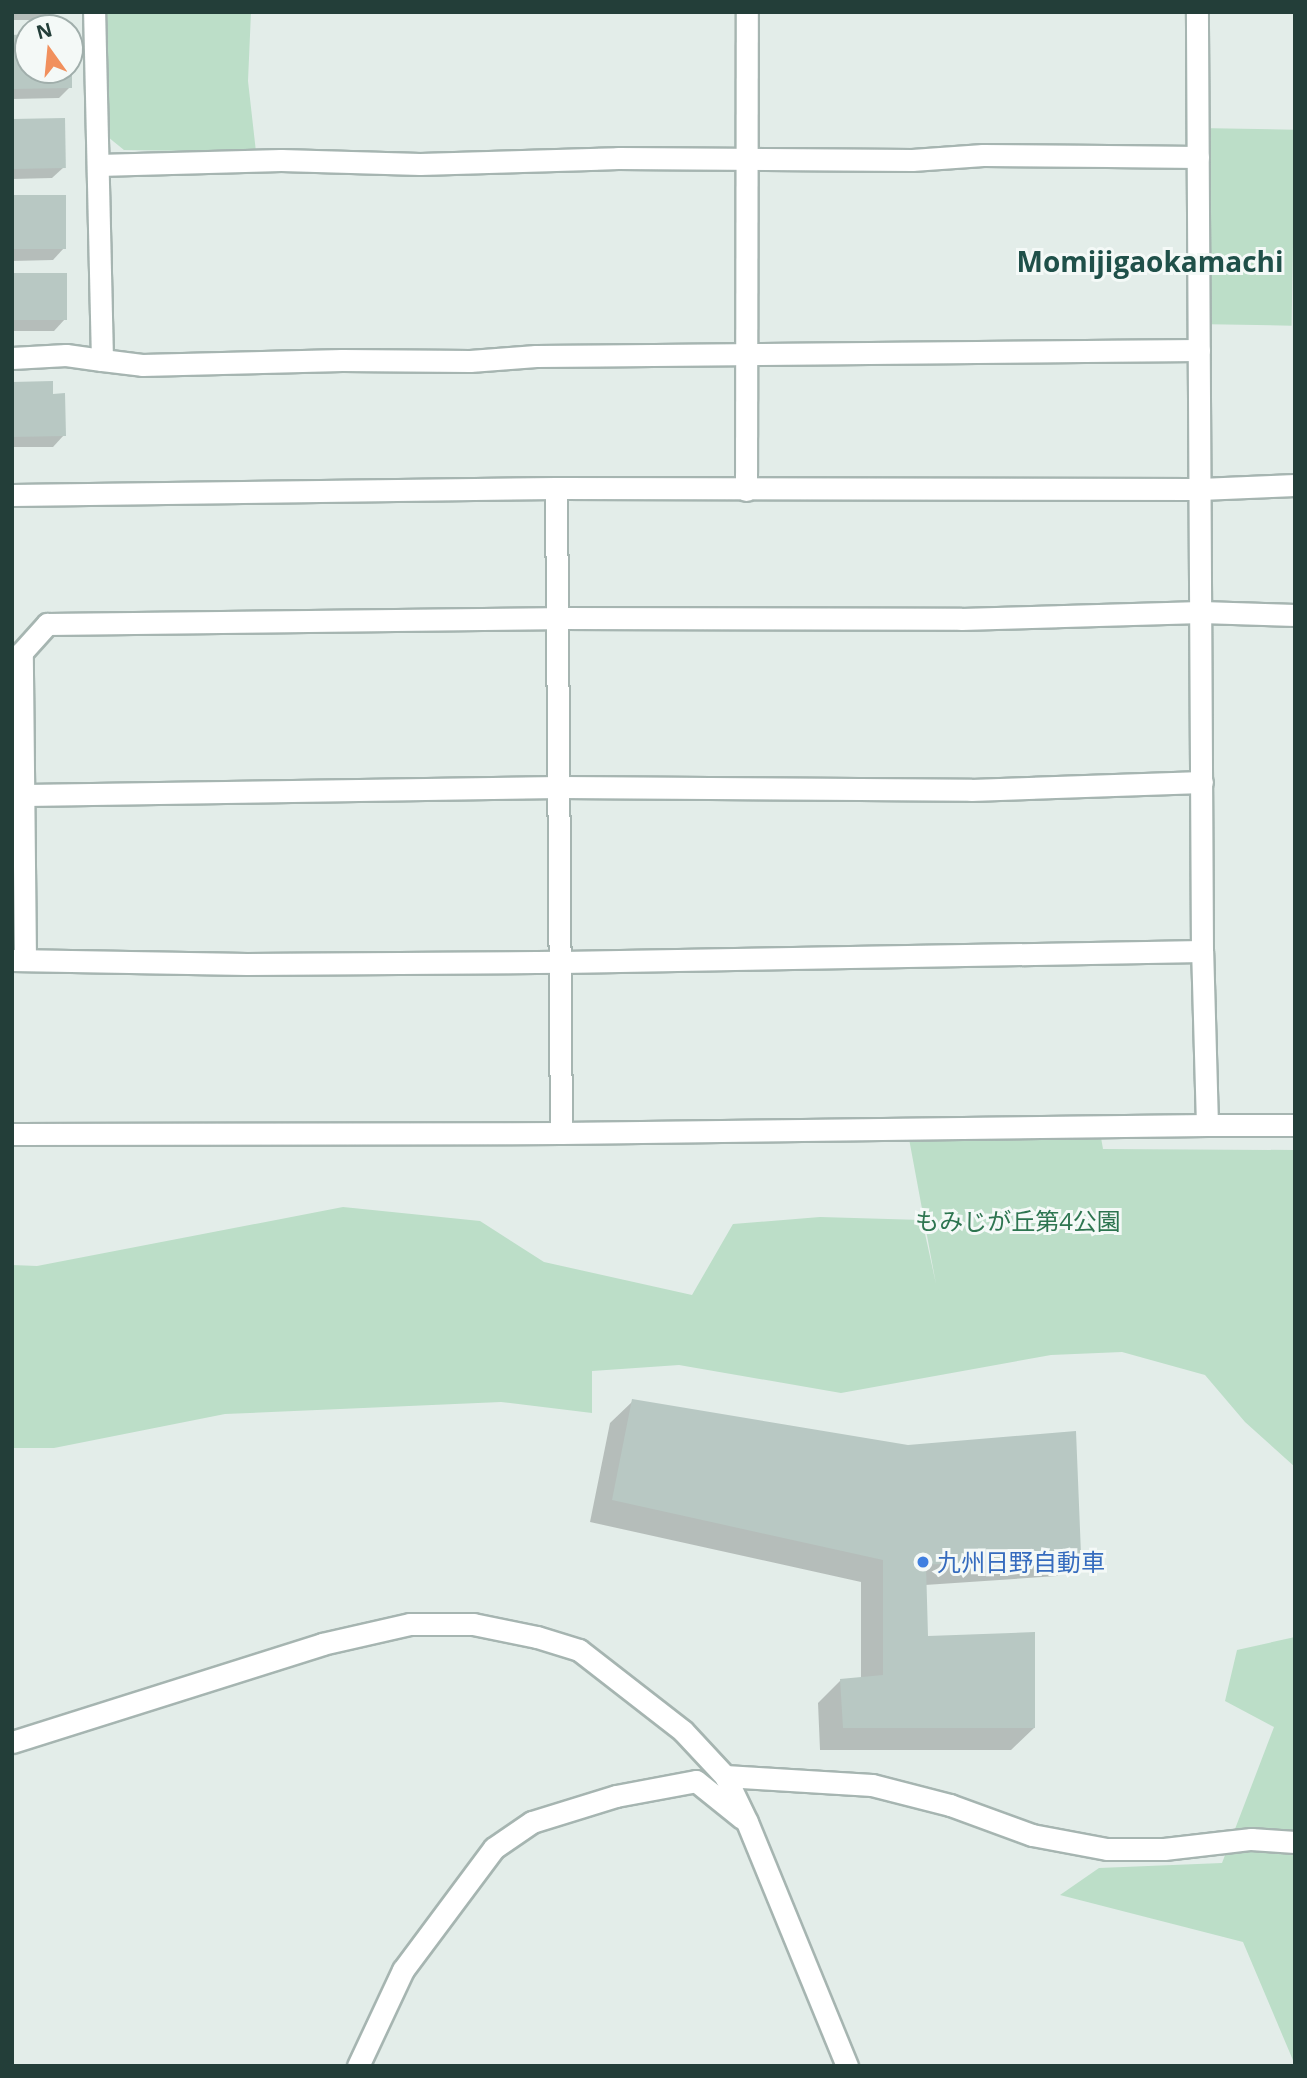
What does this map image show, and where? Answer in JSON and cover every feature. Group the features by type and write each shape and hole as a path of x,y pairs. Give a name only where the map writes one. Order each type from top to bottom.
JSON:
{"street":[{"path":"94,12 102,360"},
{"path":"746,490 747,12"},
{"path":"1197,12 1202,951 1208,1125"},
{"path":"98,165 281,160 420,164 590,158 912,160 983,155 1198,157"},
{"path":"12,358 66,355 142,365 470,361 537,356 1199,351"},
{"path":"12,495 556,488 1200,489 1295,485"},
{"path":"556,488 562,962 561,1133"},
{"path":"1202,951 562,962 247,964 18,960 25,795 22,652 47,624 557,618 948,619 1201,612 1295,615"},
{"path":"25,795 560,787 971,790 1202,782"},
{"path":"12,1134 561,1133 1295,1125"},
{"path":"12,1742 322,1644 410,1624 473,1624 537,1637 579,1650 683,1731 725,1776 747,1822 846,2066"},
{"path":"725,1776 872,1785 950,1805 1032,1835 1107,1849 1164,1849 1251,1839 1295,1842"},
{"path":"358,2066 403,1970 494,1848 533,1822 616,1796 696,1781 747,1822"}],"green space":[{"path":"104,12 251,12 248,81 256,152 124,150 108,137 107,86 103,72"},
{"path":"1198,128 1295,130 1292,326 1195,324"},
{"name":"もみじが丘第4公園","path":"1099,1126 1103,1149 1295,1150 1295,1467 1245,1422 1205,1375 1122,1352 1051,1355 841,1393 679,1365 592,1371 592,1413 501,1402 225,1414 54,1448 12,1448 12,1265 37,1266 343,1207 480,1221 544,1262 692,1295 733,1224 820,1217 922,1220 936,1284 907,1128"},
{"path":"1295,1637 1295,2065 1243,1942 1060,1895 1099,1868 1222,1863 1274,1727 1225,1701 1237,1650"}],"building":[{"path":"12,35 14,84 72,84 72,88 12,89"},
{"path":"65,118 66,168 13,169 12,119"},
{"path":"12,195 66,195 66,249 12,249"},
{"path":"12,273 67,273 67,320 12,320"},
{"path":"53,381 53,394 65,393 66,436 12,437 12,382"},
{"name":"九州日野自動車","path":"632,1399 908,1445 1076,1431 1081,1554 926,1565 928,1636 1035,1632 1035,1728 843,1728 840,1679 883,1675 883,1560 612,1500"}],"place":[{"name":"九州日野自動車","path":"923,1562"}],"district":[{"name":"Momijigaokamachi","path":"1150,261"}]}
